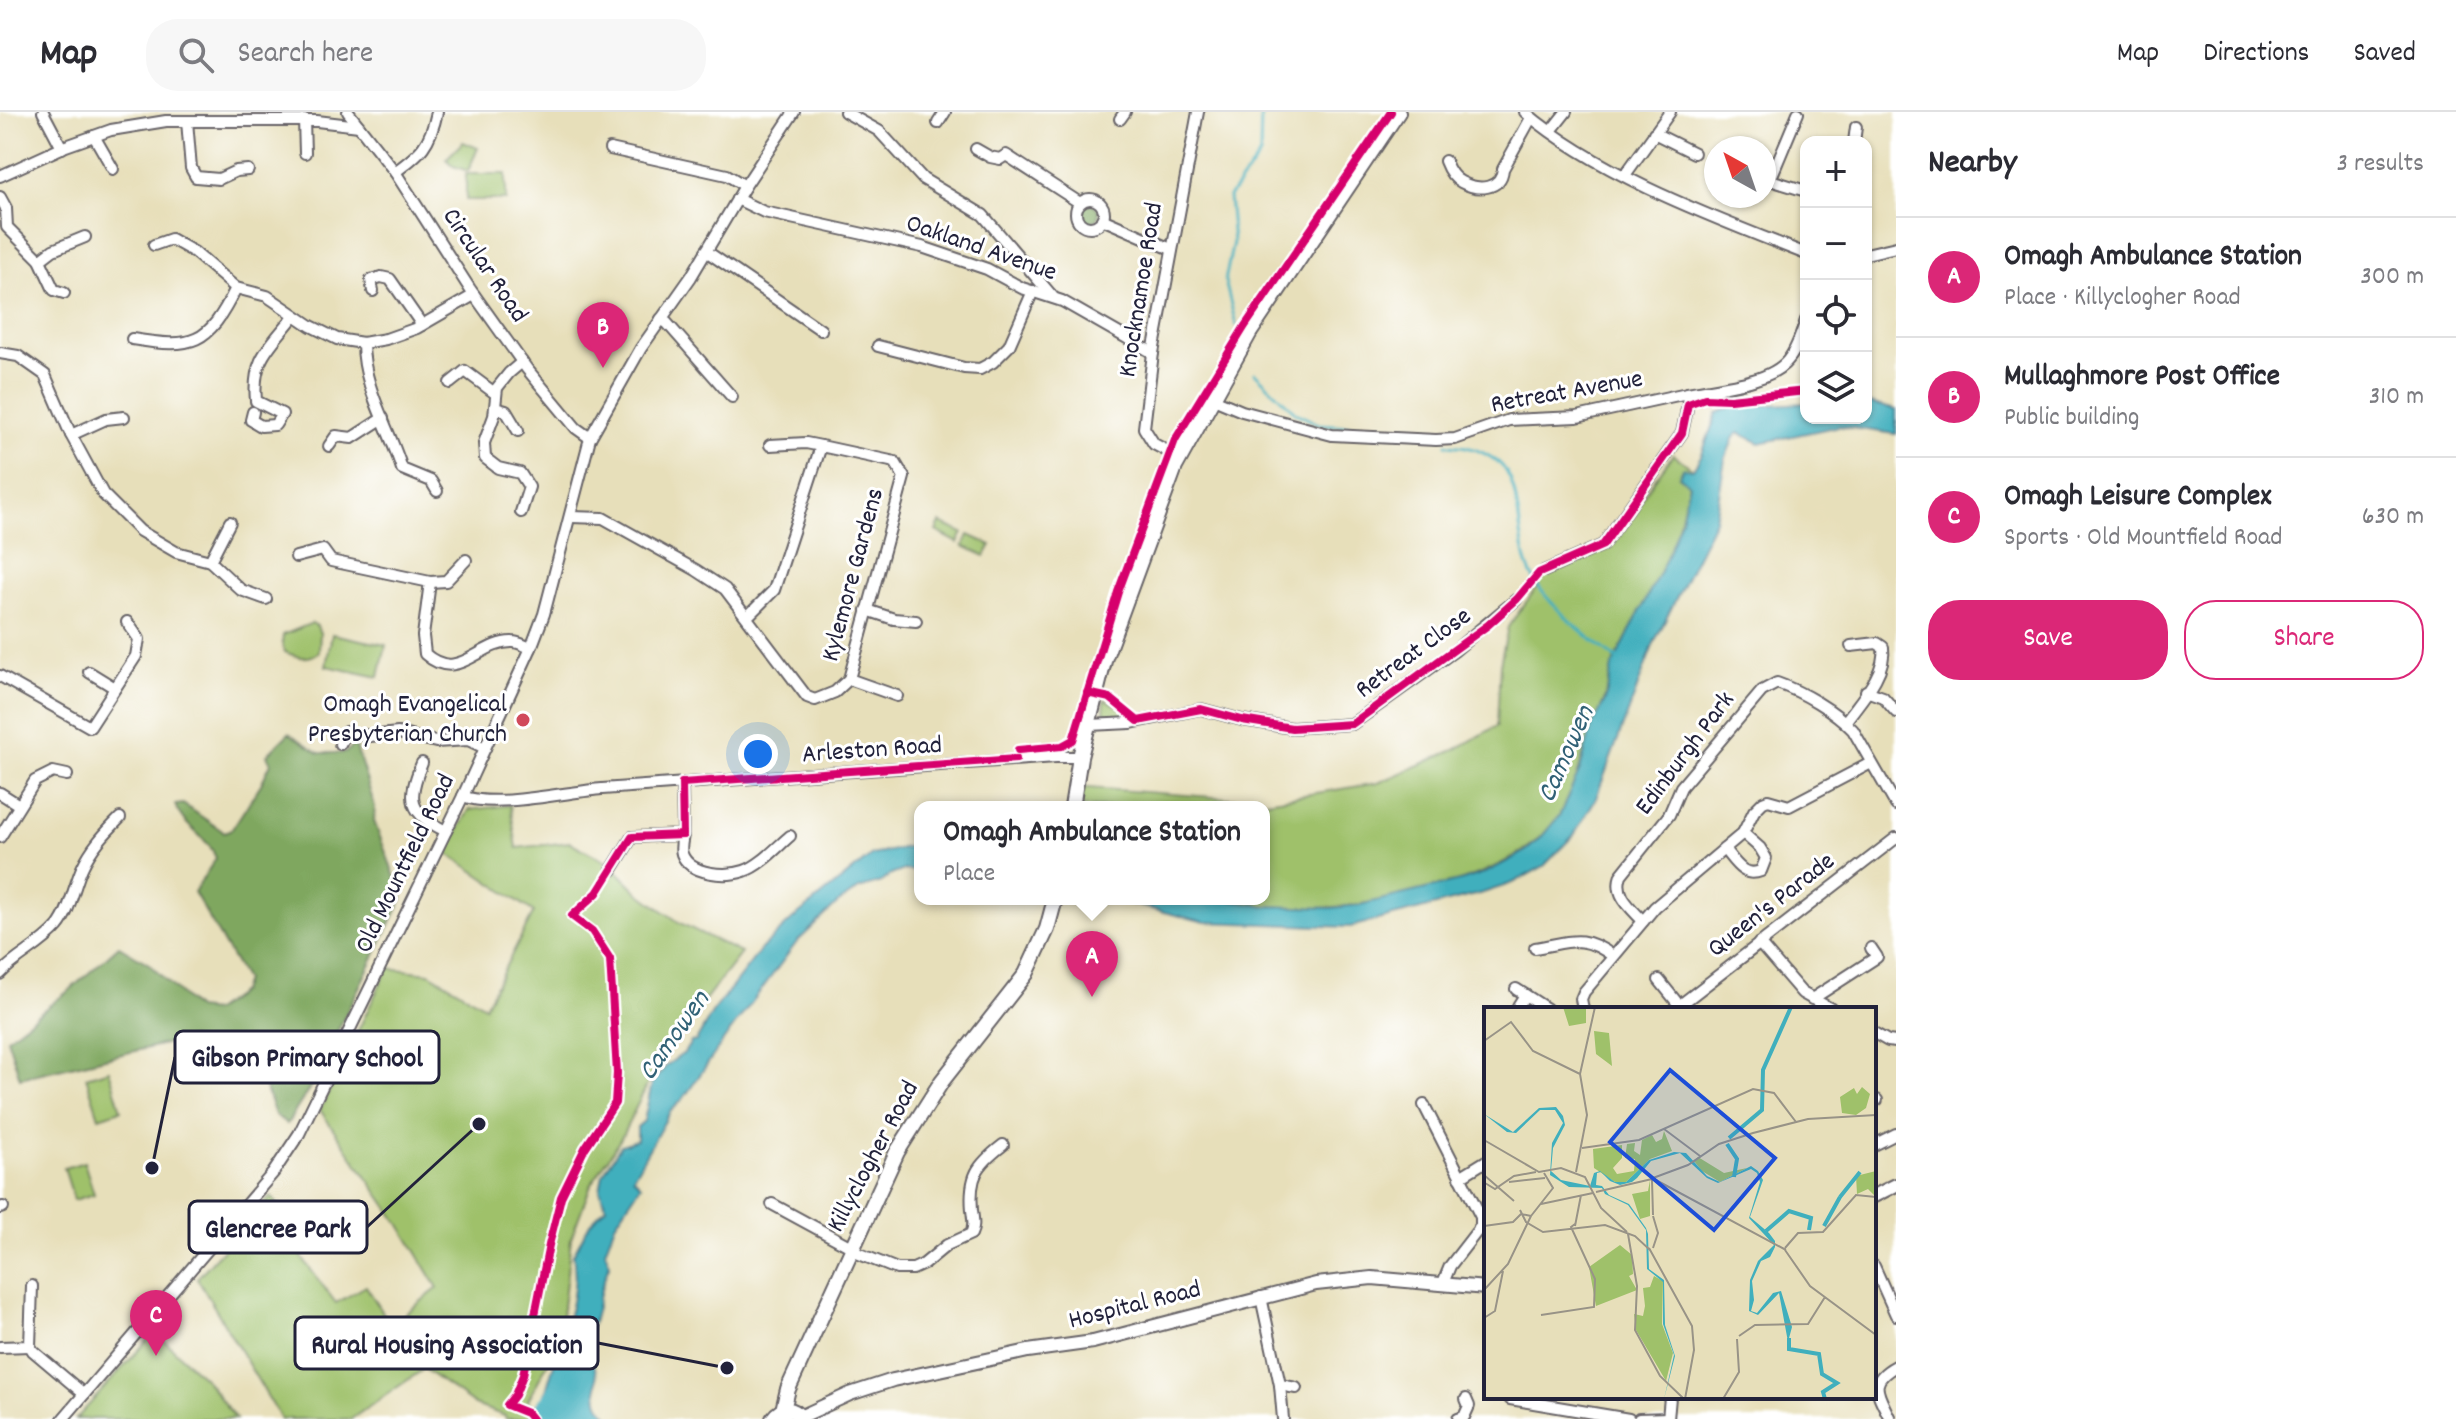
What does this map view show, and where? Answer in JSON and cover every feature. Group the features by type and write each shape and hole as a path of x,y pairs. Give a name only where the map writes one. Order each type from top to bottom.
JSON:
{"highway":[{"path":"1073,801 1080,757 1113,629 1180,458 1250,332 1398,112"},
{"name":"Killyclogher Road","path":"778,1415 897,1152 942,1081 1026,974 1047,929 1053,905"},
{"path":"778,1415 793,1411 801,1418"}],"main road":[{"path":"1876,1195 1896,1185"},
{"name":"Hospital Road","path":"801,1418 850,1394 893,1380 1028,1351 1093,1342 1316,1284 1372,1278 1484,1288"}],"street":[{"path":"43,112 62,148"},
{"name":"Circular Road","path":"348,112 395,172 474,295 522,362 576,428 590,438"},
{"path":"395,172 428,144 437,112"},
{"name":"Old Mountfield Road","path":"63,1419 273,1173 299,1134 531,648 544,614 590,438 641,348 794,112"},
{"path":"845,112 879,131 923,179 983,215 1053,298"},
{"path":"938,123 945,112"},
{"name":"Knocknamoe Road","path":"1180,458 1154,444 1144,428 1153,353 1198,112"},
{"path":"1551,131 1566,112"},
{"path":"1625,175 1670,112"},
{"path":"1798,112 1770,180 1800,189"},
{"path":"1445,161 1449,171 1461,182 1482,188 1495,186 1502,178 1504,166 1528,115 1625,175 1686,205 1800,252"},
{"path":"0,176 111,130 166,121 304,120 327,116 359,126"},
{"path":"304,120 305,153"},
{"path":"187,121 191,168 196,177 219,179 236,171 248,170"},
{"path":"1855,136 1856,127"},
{"path":"1654,133 1694,153"},
{"path":"94,136 113,169"},
{"path":"610,149 727,175 745,186"},
{"path":"976,149 990,157 1000,159 1006,155 1080,203"},
{"path":"0,197 6,208 7,227 40,260 54,290 64,293"},
{"name":"Oakland Avenue","path":"737,199 764,212 922,247 987,269 1112,327 1153,353"},
{"path":"1090,199 1100,203 1104,213 1102,219 1092,227 1079,222 1076,209 1080,203 1090,199"},
{"path":"1102,219 1171,249"},
{"path":"40,260 53,250 85,237"},
{"path":"154,245 171,239 194,252 236,288 267,296 294,316 337,339 363,343 386,339 422,325 474,295"},
{"path":"1872,253 1896,247"},
{"path":"706,251 821,330"},
{"path":"373,291 371,280 381,277 390,279 422,325"},
{"path":"132,339 163,344 191,343 227,307 236,288"},
{"path":"878,346 964,368 980,369 993,362 1009,346 1033,291"},
{"path":"253,412 251,420 261,426 275,425 282,414 256,401 254,385 258,361 294,316"},
{"path":"661,319 732,397"},
{"name":"Retreat Avenue","path":"1211,398 1242,411 1332,435 1455,439 1509,420 1577,417 1687,398 1766,377 1787,362 1800,338"},
{"path":"363,343 367,378 392,436 402,469 431,481 437,491"},
{"path":"0,353 18,356 45,375 71,435 103,494 140,531 176,552 210,561 241,590 266,599"},
{"path":"521,512 529,487 520,473 498,468 485,458 484,443 495,408 497,388 522,362"},
{"path":"450,383 465,371 496,394"},
{"path":"1544,571 1603,545 1682,433 1687,398"},
{"path":"495,408 506,411 518,431"},
{"path":"71,435 106,419 124,417"},
{"path":"329,446 336,436 352,438 383,418"},
{"name":"Kylemore Gardens","path":"571,517 603,518 725,589 807,697 815,700 824,698 849,679 904,477 895,462 806,443 770,445"},
{"path":"747,617 774,590 821,446"},
{"path":"210,561 230,522"},
{"path":"296,557 323,550 331,561 430,582 446,581 466,560"},
{"path":"430,582 423,636 425,654 436,664 452,665 494,646 514,642 531,648"},
{"name":"Retreat Close","path":"1089,725 1131,723 1201,709 1292,728 1352,724 1454,651 1517,599"},
{"path":"867,610 894,619 916,621"},
{"path":"0,676 90,727 136,656 139,639 127,622"},
{"path":"1851,646 1877,643 1883,647 1885,658 1845,722 1853,730 1896,805"},
{"path":"89,672 115,688"},
{"path":"849,679 897,696"},
{"name":"Edinburgh Park","path":"1643,921 1621,897 1617,885 1621,875 1669,815 1681,787 1762,691 1777,683 1791,688 1845,722"},
{"path":"1866,691 1883,697 1896,712"},
{"path":"340,744 346,732 370,736 398,733 436,742 468,740 485,748"},
{"name":"Arleston Road","path":"463,796 478,801 506,800 682,783 1080,757"},
{"path":"422,763 412,794 415,809 425,820 446,831"},
{"path":"1583,1007 1584,992 1643,921 1743,833 1754,811 1763,802 1768,800 1789,806 1871,763"},
{"path":"0,837 35,781 53,772 67,775"},
{"path":"682,783 681,852 689,864 703,871 727,874 747,871 790,836"},
{"path":"0,793 19,805"},
{"path":"0,974 10,963 36,947 60,923 84,864 99,840 120,818"},
{"path":"1724,849 1745,873 1751,875 1761,871 1766,858 1743,833"},
{"path":"611,871 632,837 683,835"},
{"name":"Queen's Parade","path":"1677,1007 1896,838"},
{"path":"1535,948 1583,940 1594,942 1613,956"},
{"path":"1759,943 1802,993 1827,1007"},
{"path":"1812,999 1877,957 1871,948"},
{"path":"1659,980 1677,1007"},
{"path":"1518,1006 1521,992 1544,1007"},
{"path":"1876,1034 1896,1042"},
{"path":"1424,1105 1484,1225 1450,1266 1443,1283"},
{"path":"1876,1144 1896,1134"},
{"path":"772,1204 852,1249 897,1269 913,1269 947,1245 971,1234 974,1225 972,1179 989,1156 1003,1145"},
{"path":"1460,1177 1484,1162"},
{"path":"1876,1270 1896,1315"},
{"path":"32,1286 30,1346 84,1394"},
{"path":"1261,1297 1280,1385 1283,1419"},
{"path":"0,1347 30,1346"},
{"path":"1890,1419 1877,1390 1877,1380 1896,1366"},
{"path":"1280,1385 1296,1388"},
{"path":"1458,1419 1464,1417 1469,1406 1466,1399"},
{"path":"1510,1399 1592,1416 1629,1419"},
{"path":"1639,1419 1668,1419 1670,1399"}],"green space":[{"path":"463,142 478,148 468,171 453,166 446,159"},
{"path":"466,174 506,174 506,200 466,200"},
{"path":"1090,204 1099,213 1090,222 1081,213"},
{"path":"1673,454 1693,469 1679,476 1689,483 1681,518 1645,603 1614,662 1604,702 1575,784 1559,817 1541,837 1517,855 1488,869 1424,892 1319,908 1261,905 1270,905 1270,801 1267,801 1378,783 1454,750 1497,726 1500,664 1508,627 1545,576 1606,547"},
{"path":"940,523 963,533 958,543 936,531"},
{"path":"969,535 991,545 985,556 963,546"},
{"path":"312,623 320,633 319,652 298,657 285,652 283,635"},
{"path":"332,634 386,645 379,677 326,666"},
{"path":"1105,699 1133,718 1112,718 1104,712"},
{"path":"289,733 319,753 345,753 355,744 375,807 374,821 403,898 308,1091 287,1124 275,1115 264,1084 243,1073 222,1050 190,1038 20,1078 7,1038 71,989 119,946 149,964 196,1009 214,1011 241,992 245,980 194,892 216,858 175,805 183,804 224,832 232,829 271,763 267,755"},
{"path":"1076,787 1267,801 1074,801"},
{"path":"510,805 517,848 570,842 609,863 639,893 680,923 741,953 662,1055 621,1138 591,1185 571,1238 559,1342 528,1400 538,1419 506,1419 475,1405 424,1369 351,1419 281,1419 197,1278 271,1196 306,1241 302,1258 336,1303 366,1286 391,1325 438,1288 400,1225 320,1110 388,968 429,973 485,1006 534,912 446,852 469,810"},
{"path":"109,1070 121,1110 99,1117 86,1077"},
{"path":"84,1162 94,1194 74,1200 64,1168"},
{"path":"155,1332 205,1379 236,1419 76,1419"}],"water":[{"path":"1800,403 1800,424 1872,424 1872,404 1896,410 1896,434 1839,426 1760,443 1739,433 1734,437 1725,459 1715,520 1654,643 1596,798 1574,835 1544,866 1513,883 1483,893 1350,927 1205,922 1135,905 1330,908 1359,905 1487,872 1523,853 1538,841 1559,816 1580,770 1592,726 1605,701 1612,667 1664,563 1681,519 1689,484 1679,476 1683,468 1693,469 1701,456 1717,413 1732,407"},
{"path":"914,845 914,871 904,870 859,889 837,904 797,942 683,1099 670,1112 633,1177 641,1185 615,1224 605,1251 610,1264 585,1341 596,1372 599,1403 612,1419 545,1419 541,1414 545,1395 573,1294 573,1255 590,1223 606,1207 600,1190 603,1174 621,1145 637,1140 637,1127 644,1121 652,1083 667,1065 684,1053 691,1042 696,1041 712,1013 762,948 872,855"}],"waterway":[{"path":"1236,325 1225,281 1233,242 1229,197 1260,155 1261,112"},
{"path":"1255,373 1296,413 1319,424 1437,432 1439,435"},
{"path":"1447,444 1481,452 1506,471 1515,496 1528,567 1534,579 1566,618 1617,659"},
{"name":"Camowen","path":"538,1414 556,1391"}],"cycle path":[{"path":"1018,750 1062,746 1073,740 1118,592 1175,440 1245,326 1391,112"},
{"path":"1087,693 1110,698 1138,721 1201,709 1292,728 1352,724 1488,625 1517,599 1539,573 1603,545 1682,433 1688,404 1705,398 1730,399 1800,392"},
{"path":"532,1419 527,1413 507,1405 523,1375 561,1197 585,1148 615,1103 617,1073 610,959 592,931 572,916 597,893 632,837 683,835 682,783 1016,759"}],"place":[{"name":"Mullaghmore Post Office","path":"603,368"},
{"name":"Omagh Evangelical Presbyterian Church","path":"523,720"},
{"name":"Omagh Ambulance Station","path":"1092,997"},
{"name":"Glencree Park","path":"479,1124"},
{"name":"Gibson Primary School","path":"152,1168"},
{"name":"Omagh Leisure Complex","path":"156,1356"},
{"name":"Rural Housing Association","path":"727,1368"}]}
